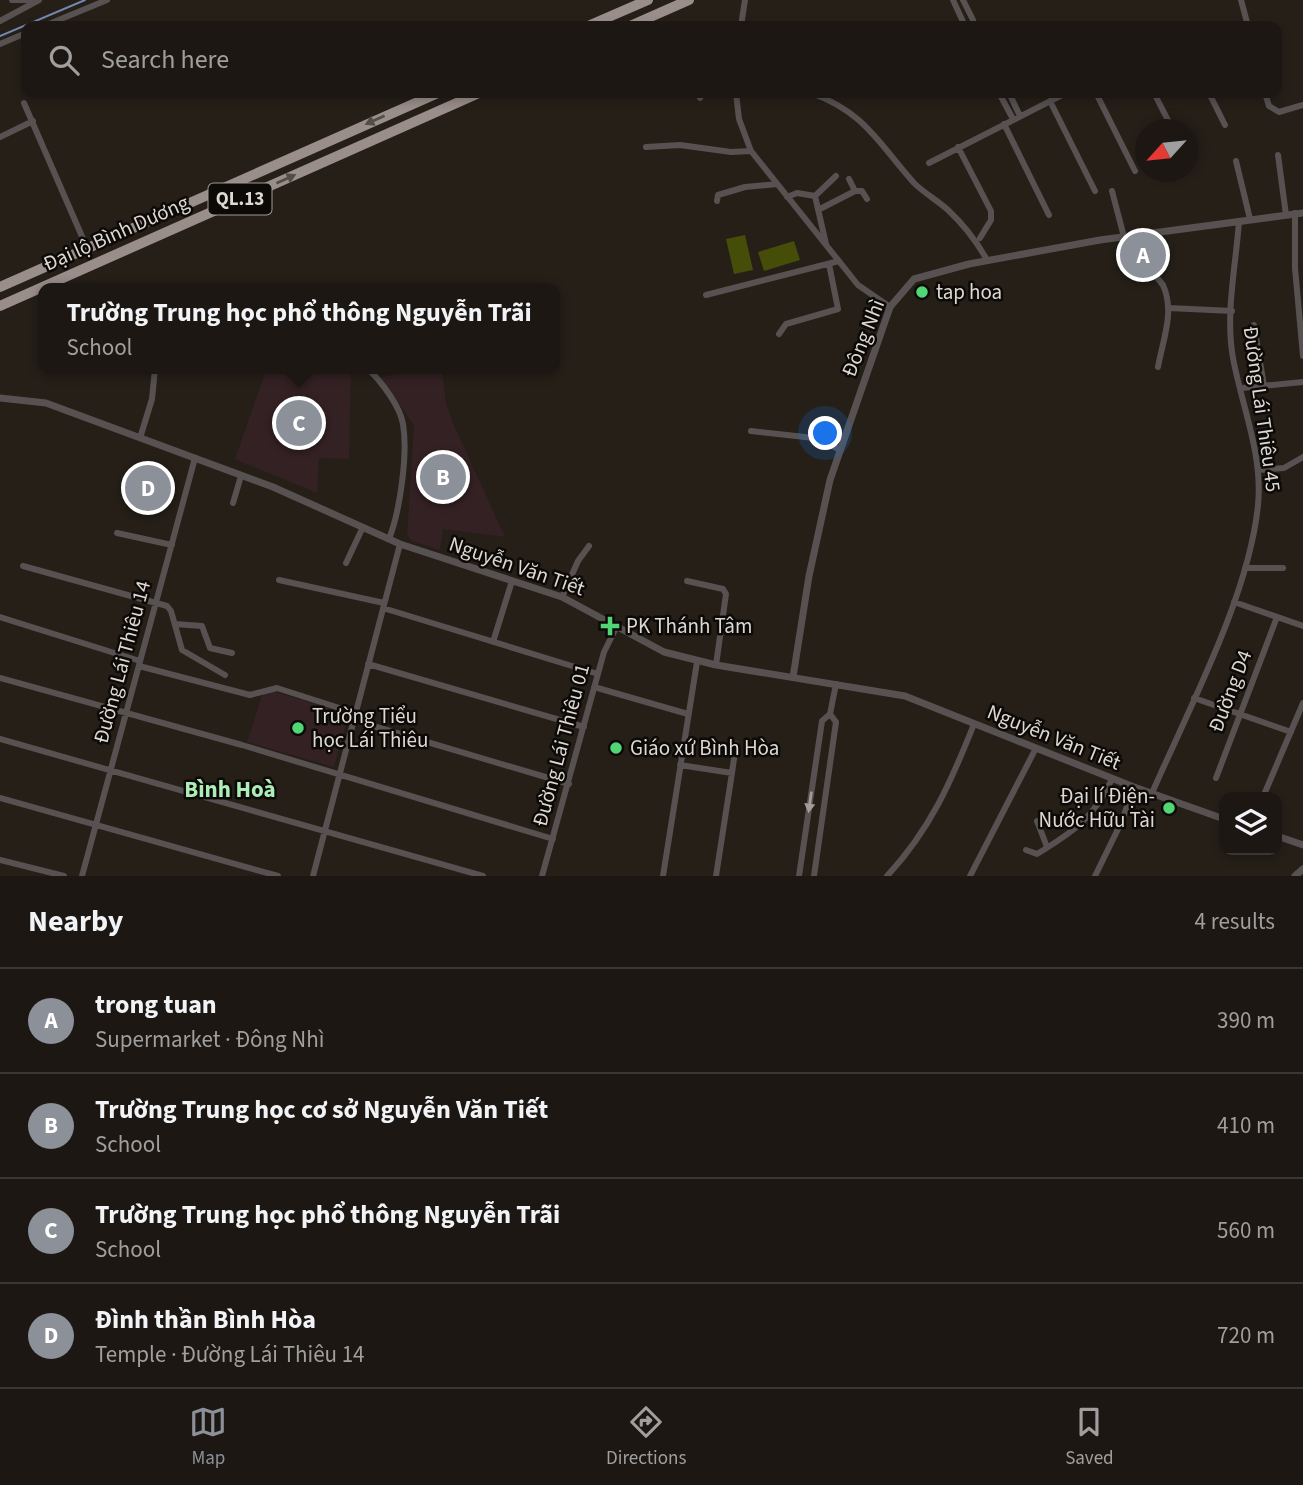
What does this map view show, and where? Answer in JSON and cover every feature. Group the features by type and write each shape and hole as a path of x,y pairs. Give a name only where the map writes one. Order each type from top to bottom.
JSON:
{"highway":[{"path":"600,21 648,0"},
{"path":"641,21 689,0"},
{"name":"Đại lộ Bình Dương","path":"0,287 427,98"},
{"name":"Đại lộ Bình Dương","path":"52,283 468,98"},
{"path":"206,195 213,211"},
{"name":"Đại lộ Bình Dương","path":"0,306 38,289"}],"street":[{"path":"12,0 39,0"},
{"path":"0,21 39,0"},
{"path":"56,21 107,0"},
{"path":"742,21 745,0"},
{"path":"953,0 963,21"},
{"path":"963,0 973,20"},
{"path":"1241,0 1247,21"},
{"path":"0,44 21,35"},
{"path":"737,98 739,119 751,151 858,285 890,307"},
{"path":"824,98 841,105 866,123 916,185 949,211 977,243 987,260"},
{"path":"1002,98 1013,119"},
{"path":"1011,98 1020,116"},
{"path":"929,163 1055,98"},
{"path":"1099,98 1135,170"},
{"path":"1157,98 1167,119"},
{"path":"1212,98 1225,125"},
{"path":"1267,98 1269,106 1279,112 1303,105"},
{"path":"1050,100 1095,191"},
{"path":"24,103 87,248"},
{"path":"0,136 33,121"},
{"path":"1004,124 1049,215"},
{"path":"646,147 680,145 751,151"},
{"path":"958,147 991,211 991,220 980,237"},
{"path":"1279,155 1286,215"},
{"path":"1236,161 1250,219"},
{"path":"815,196 836,176"},
{"path":"849,179 855,191"},
{"path":"717,201 718,195 745,187 777,184"},
{"path":"818,210 855,191 862,191 867,199"},
{"path":"1112,191 1124,237 1163,285 1169,308 1158,367"},
{"path":"787,197 797,193 815,196"},
{"path":"815,196 826,244"},
{"path":"1299,213 1295,268 1303,356"},
{"name":"Đông Nhì","path":"793,677 809,576 830,480 890,307 914,279 987,260 1124,237 1299,213"},
{"name":"Đường Lái Thiêu 45","path":"1152,793 1234,602 1245,568 1258,503 1258,470 1242,388 1233,359 1231,310 1239,221"},
{"path":"706,295 839,261"},
{"path":"779,334 786,324 838,309 829,264"},
{"path":"1169,308 1231,310"},
{"path":"1254,325 1264,386"},
{"path":"140,438 152,399 154,374"},
{"path":"372,374 391,400 403,423 399,511 389,539"},
{"path":"1242,388 1303,382"},
{"name":"Nguyễn Văn Tiết","path":"0,398 46,403 241,476 400,544 562,597 664,652 697,662 905,696 1112,779 1219,817"},
{"path":"751,431 814,438 841,450"},
{"path":"1258,470 1284,468 1303,457"},
{"name":"Đường Lái Thiêu 14","path":"82,876 195,458"},
{"path":"233,503 241,476"},
{"path":"346,563 363,527"},
{"path":"117,533 172,545"},
{"path":"313,876 400,544"},
{"path":"562,597 578,561 589,546"},
{"path":"23,566 156,603 171,611 180,646 185,653 225,675"},
{"path":"1245,568 1283,568"},
{"path":"279,580 383,605 598,674"},
{"path":"493,642 512,581"},
{"path":"687,581 723,589 726,594 716,665"},
{"path":"1234,602 1303,626"},
{"path":"0,617 139,664 250,695 277,688 354,717 569,784"},
{"name":"Đường D4","path":"1216,778 1277,617"},
{"path":"175,624 202,626 210,648 232,653"},
{"name":"Đường Lái Thiêu 01","path":"542,876 604,652 617,626"},
{"path":"663,876 697,662"},
{"path":"368,664 584,727"},
{"path":"0,678 553,839"},
{"path":"799,876 822,721 830,714 836,684"},
{"path":"594,687 688,714"},
{"path":"1194,698 1291,732"},
{"path":"1266,792 1303,703"},
{"path":"814,876 836,722 830,714"},
{"path":"887,876 915,846 948,788 974,724"},
{"path":"0,739 484,876"},
{"path":"716,876 736,744"},
{"path":"970,876 1036,748"},
{"path":"680,765 732,773"},
{"path":"814,773 829,775"},
{"path":"1026,850 1034,854 1091,816 1112,779"},
{"path":"1095,876 1121,823 1134,787"},
{"path":"0,798 278,876"},
{"path":"1037,821 1047,847"},
{"path":"805,833 820,835"},
{"path":"1282,838 1303,845"},
{"path":"0,860 64,876"},
{"path":"1296,876 1303,869"}],"shaded area":[{"path":"265,374 351,374 349,459 319,458 317,493 235,459"},
{"path":"395,374 443,374 446,404 453,423 505,537 443,529 440,550 412,541 407,535 414,425 380,378"},
{"name":"Trường Tiểu học Lái Thiêu","path":"264,689 349,713 334,767 247,742"}],"green space":[{"path":"745,235 753,270 734,274 726,239"},
{"path":"794,241 800,260 764,271 758,252"}],"waterway":[{"path":"35,21 85,0"},
{"path":"0,36 21,27"}],"place":[{"name":"trong tuan","path":"1143,255"},
{"name":"tap hoa","path":"922,292"},
{"name":"Trường Trung học phổ thông Nguyễn Trãi","path":"299,423"},
{"name":"Trường Trung học cơ sở Nguyễn Văn Tiết","path":"443,477"},
{"name":"Đình thần Bình Hòa","path":"148,488"},
{"name":"PK Thánh Tâm","path":"610,626"},
{"name":"Trường Tiểu học Lái Thiêu","path":"298,728"},
{"name":"Giáo xứ Bình Hòa","path":"616,748"},
{"name":"Đại lí Điện- Nước Hữu Tài","path":"1169,808"}],"district":[{"name":"Bình Hoà","path":"230,789"}]}
